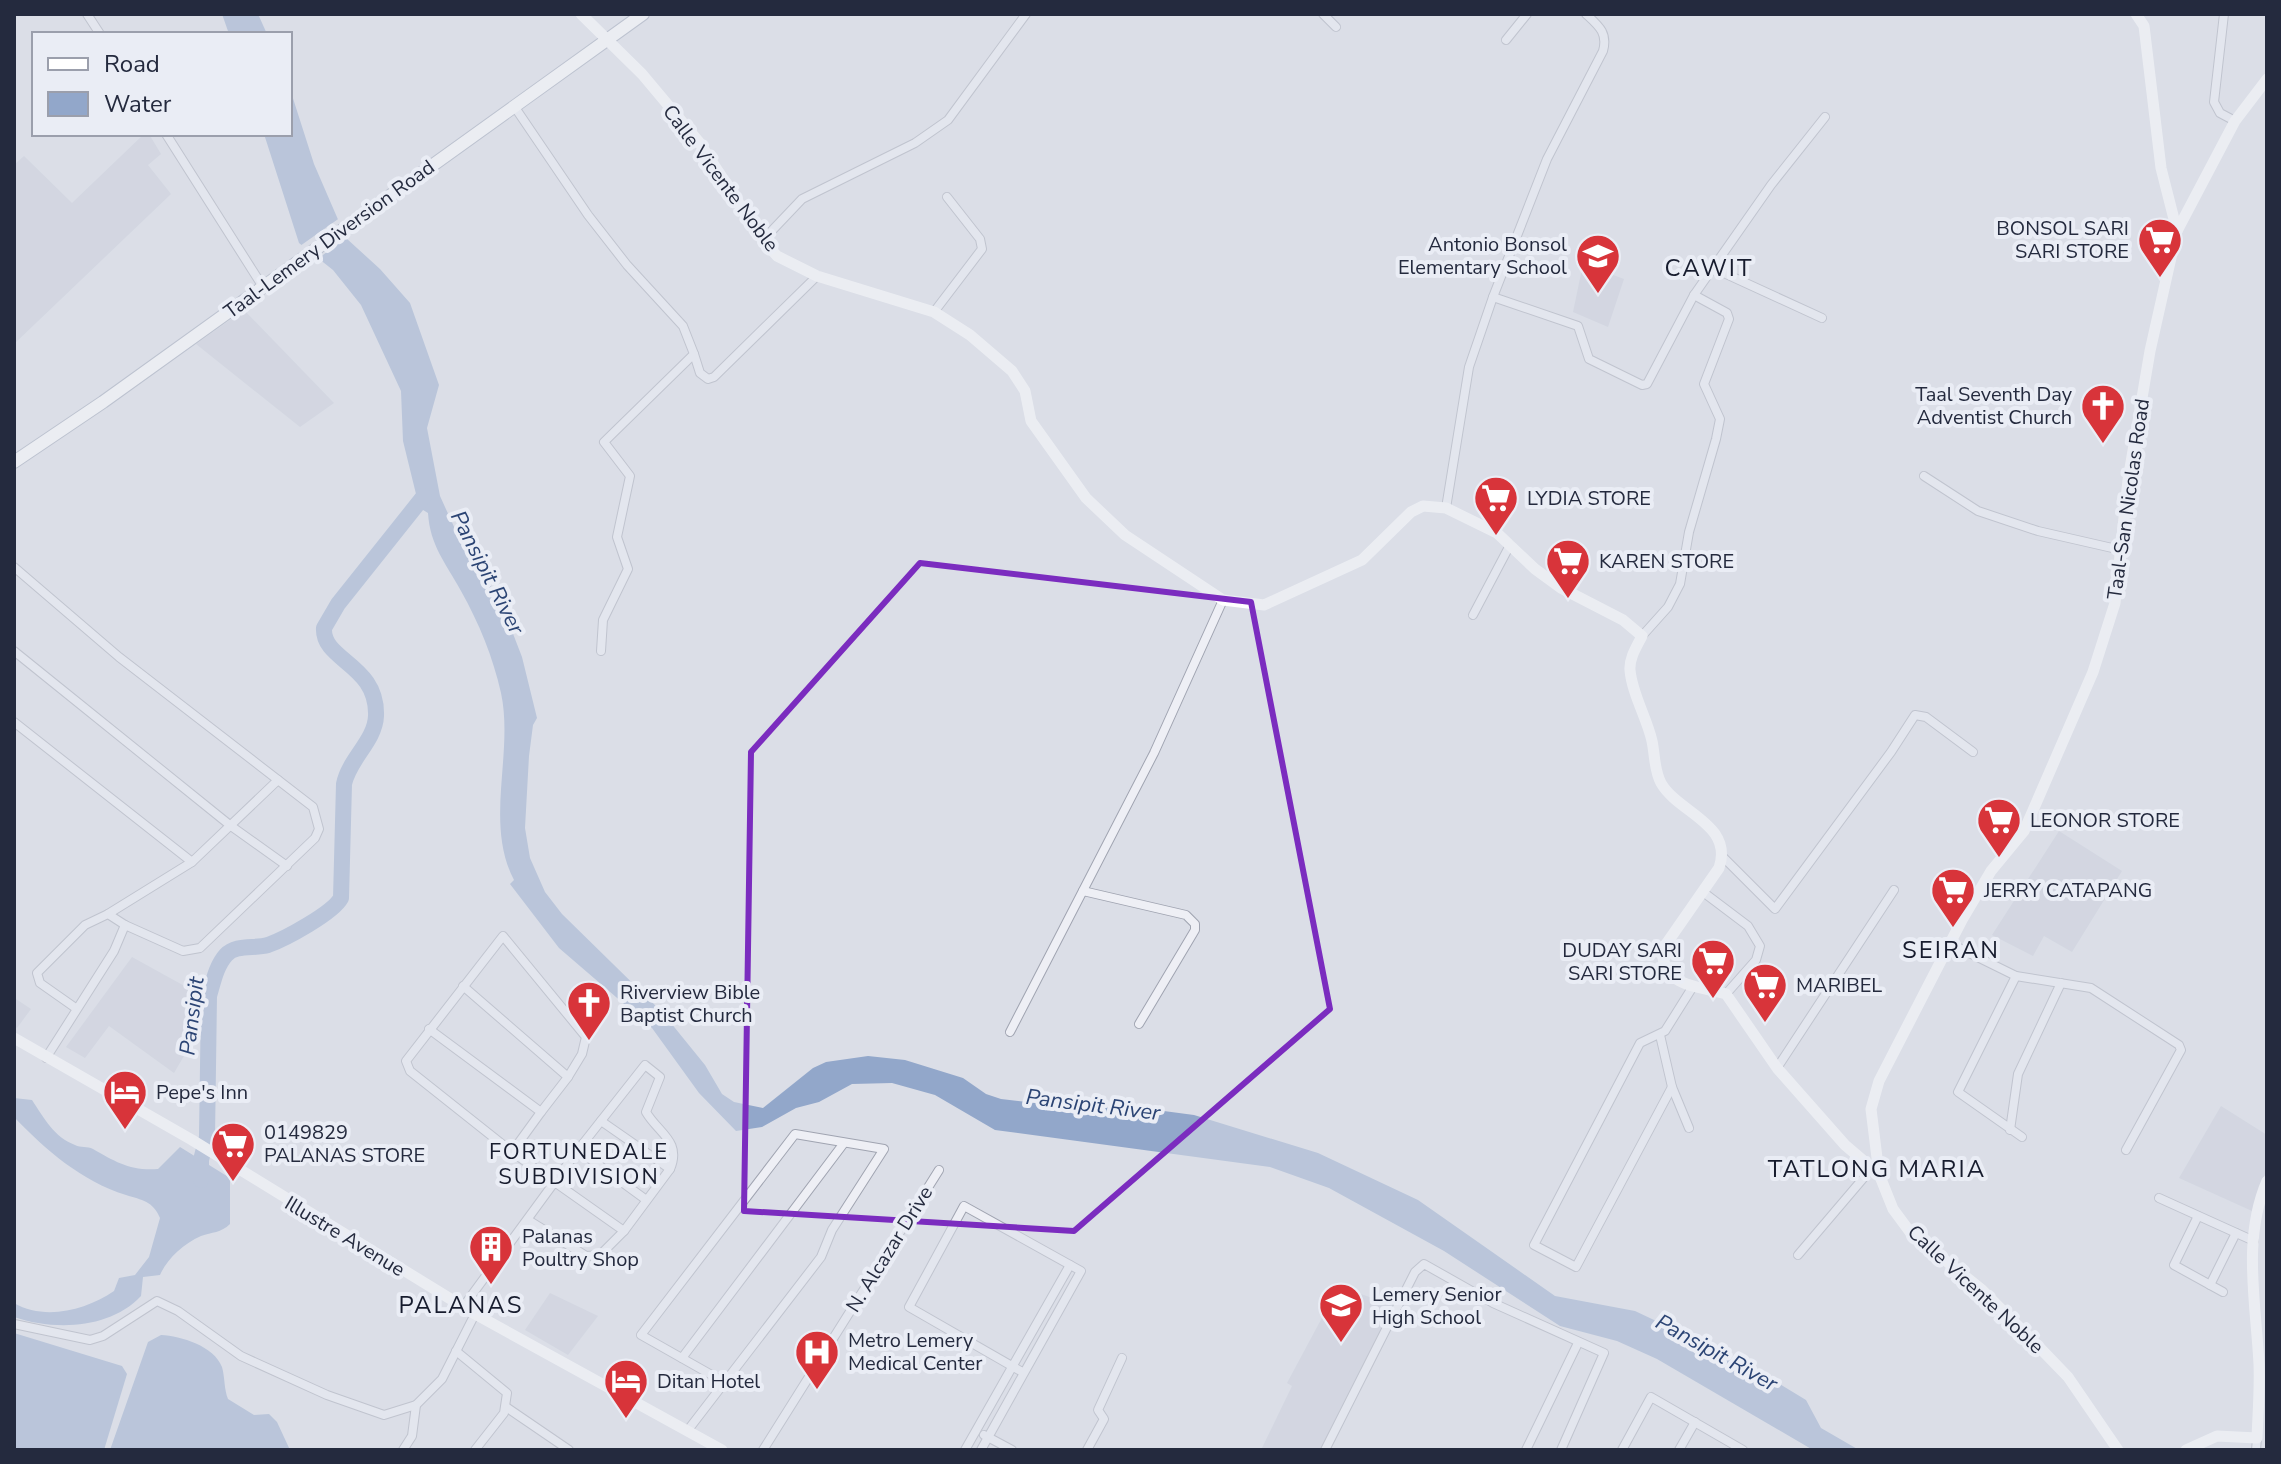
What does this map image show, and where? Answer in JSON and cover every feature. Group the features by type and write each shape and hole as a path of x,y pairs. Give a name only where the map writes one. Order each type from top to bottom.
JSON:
{"main road":[{"name":"Taal-Lemery Diversion Road","path":"14,462 643,14"}],"street":[{"path":"87,14 99,32"},
{"name":"Calle Vicente Noble","path":"581,14 609,39 699,142 763,240 777,256 817,276 934,312 970,335 1012,371 1025,391 1031,421 1086,498 1125,535 1223,600 1264,605 1362,560 1411,512 1423,506 1446,508"},
{"path":"763,240 802,199 915,143 948,120 1026,14"},
{"path":"1323,14 1336,27"},
{"path":"1506,40 1527,14"},
{"path":"1586,14 1602,29 1606,40 1603,51 1547,159 1493,297 1469,367 1446,508 1497,533 1535,569 1561,588 1623,620 1642,636"},
{"name":"Taal-San Nicolas Road","path":"1875,1171 1871,1109 1879,1081 1991,871 2024,831 2093,672 2115,603 2128,480 2148,365 2177,231 2161,168 2144,26 2136,14"},
{"path":"2224,14 2214,102 2220,113 2235,121"},
{"path":"2177,231 2235,121 2267,79"},
{"path":"514,106 588,215 627,265 683,326 700,373 708,379 714,377 817,276"},
{"path":"1493,297 1578,326 1589,359 1642,385 1653,376 1694,295 1771,185 1825,117"},
{"path":"167,136 263,287"},
{"path":"934,312 982,249 980,239 947,197"},
{"path":"1713,268 1822,318"},
{"path":"1694,295 1727,313 1729,319 1704,384 1720,419 1689,532 1680,584 1668,607 1642,636 1632,659 1630,673 1652,740 1660,781 1669,793 1714,830 1722,856 1721,866 1662,950 1668,972 1692,988 1726,994 1756,960 1760,946 1748,926 1703,892"},
{"path":"601,651 603,620 628,569 617,537 630,476 604,442 694,354"},
{"path":"1924,476 1978,511 2038,531 2121,550"},
{"path":"1473,615 1510,545"},
{"path":"14,567 119,657 313,807 318,817 315,838 193,951 183,951 108,914"},
{"path":"1010,1032 1154,753 1223,600"},
{"path":"14,651 231,826 287,866"},
{"path":"1722,856 1740,870 1775,909 1915,715 1926,717 1973,752"},
{"path":"14,722 192,862"},
{"path":"77,1009 40,983 37,973 85,925 192,862 278,780"},
{"path":"1777,1068 1894,890"},
{"path":"1083,891 1186,915 1195,924 1195,930 1139,1024"},
{"path":"46,1058 114,951 125,925"},
{"path":"512,1152 568,1077 582,1054 586,1037 503,936 406,1061 410,1071 512,1152 624,1231"},
{"path":"1951,944 2016,976 2091,988 2179,1045 2181,1050 2126,1150"},
{"path":"2016,976 1958,1092 2022,1137"},
{"path":"2010,1130 2018,1074 2061,983"},
{"path":"463,986 568,1077"},
{"path":"1689,1128 1672,1087 1660,1035 1692,988"},
{"name":"Calle Vicente Noble","path":"1726,994 1777,1068 1845,1145 1875,1171 1893,1209 1910,1232 1981,1289 2068,1377 2118,1450"},
{"path":"429,1029 541,1112"},
{"path":"1660,1035 1648,1036 1640,1043 1534,1245 1576,1267 1672,1087"},
{"name":"Illustre Avenue","path":"14,1038 192,1140 475,1314 722,1450"},
{"path":"463,1307 642,1067 649,1065 657,1071 660,1084 646,1112 670,1140 675,1151 670,1169 624,1231 594,1257 586,1256 528,1220"},
{"path":"601,1121 670,1169"},
{"path":"688,1430 821,1257 832,1230 884,1149 795,1134 641,1335 724,1382"},
{"path":"682,1358 844,1143"},
{"path":"578,1150 645,1199"},
{"name":"N. Alcazar Drive","path":"763,1450 939,1170"},
{"path":"1798,1255 1875,1171"},
{"path":"2186,1450 2217,1436 2257,1447 2254,1224 2267,1181"},
{"path":"2159,1198 2254,1241"},
{"path":"981,1450 1081,1271 964,1206 909,1307 1024,1373"},
{"path":"2198,1216 2174,1265 2223,1292"},
{"path":"2210,1285 2236,1233"},
{"path":"1325,1450 1415,1272 1424,1264 1578,1343 1604,1353 1604,1359 1561,1450"},
{"path":"965,1450 1070,1265"},
{"path":"14,1324 90,1340 103,1336 157,1301 178,1311 241,1356 327,1395 384,1415 416,1405 442,1379 475,1314"},
{"path":"1526,1450 1578,1343"},
{"path":"456,1351 507,1393 506,1407 475,1450"},
{"path":"1087,1450 1104,1419 1098,1410 1122,1358"},
{"path":"1622,1450 1651,1397 1743,1450"},
{"path":"403,1450 412,1436 416,1405"},
{"path":"506,1407 569,1450"},
{"path":"1679,1450 1695,1422"},
{"path":"976,1431 1012,1450"}],"highlighted area":[{"path":"920,563 1251,602 1330,1009 1074,1231 744,1211 751,752"}],"shaded area":[{"path":"142,136 150,136 161,154 148,165 171,194 14,344 14,165 24,156 72,203"},
{"name":"Antonio Bonsol Elementary School","path":"1583,264 1624,279 1608,327 1573,312"},
{"path":"244,310 334,403 300,427 196,344"},
{"path":"2059,831 2122,871 2072,952 2044,936 2033,956 1992,935"},
{"path":"132,957 199,994 188,1049 174,1073 109,1026 85,1058 66,1047"},
{"path":"16,999 31,1009 17,1028 14,1026"},
{"path":"2221,1106 2267,1135 2267,1168 2252,1211 2179,1178"},
{"name":"Lemery Senior High School","path":"1339,1286 1394,1306 1322,1450 1261,1450 1292,1386 1287,1383"},
{"path":"550,1293 598,1316 568,1355 525,1330"}],"water":[{"path":"222,14 258,14 266,32 228,32"},
{"name":"Pansipit River","path":"292,95 314,164 346,238 380,269 410,303 439,385 427,428 440,496 460,540 500,600 522,657 537,718 533,725 529,756 525,828 530,858 545,892 562,914 662,1012 705,1065 722,1094 734,1102 763,1108 813,1068 826,1062 868,1056 905,1060 963,1078 986,1094 1001,1099 1086,1109 1126,1106 1194,1115 1318,1153 1418,1200 1555,1296 1635,1311 1745,1363 1806,1400 1821,1428 1859,1450 1813,1450 1657,1359 1617,1341 1560,1326 1444,1251 1329,1188 1270,1167 995,1130 935,1095 892,1083 852,1084 819,1102 796,1108 762,1127 736,1131 699,1093 652,1028 559,948 510,884 514,880 505,858 500,811 504,716 490,653 474,615 435,545 428,513 410,502 416,494 403,441 401,391 361,305 333,270 299,243 265,136 292,136"},
{"path":"14,1098 32,1100 50,1126 68,1142 91,1148 131,1167 158,1169 180,1147 230,1178 230,1224 188,1243 176,1252 160,1275 143,1277 141,1296 114,1315 98,1321 64,1325 14,1317 14,1303 39,1311 65,1311 91,1303 114,1291 119,1278 135,1275 149,1257 160,1218 146,1202 94,1182 52,1152 14,1117"},
{"path":"14,1333 122,1366 127,1374 104,1450 14,1450"},
{"path":"161,1335 187,1340 212,1353 222,1367 228,1399 254,1415 269,1414 277,1422 290,1450 110,1450 148,1342"}],"pier":[{"path":"341,217 348,236 315,261 300,246"}],"waterway":[{"name":"Pansipit","path":"201,1180 201,1160 207,1137 209,996 220,964 235,949 268,945 296,931 329,911 341,898 344,784 371,734 376,716 368,685 332,648 324,628 338,604 424,496"}],"place":[{"name":"BONSOL SARI SARI STORE","path":"2160,279"},
{"name":"Antonio Bonsol Elementary School","path":"1598,295"},
{"name":"Taal Seventh Day Adventist Church","path":"2103,445"},
{"name":"LYDIA STORE","path":"1496,537"},
{"name":"KAREN STORE","path":"1568,600"},
{"name":"LEONOR STORE","path":"1999,859"},
{"name":"JERRY CATAPANG","path":"1953,929"},
{"name":"DUDAY SARI SARI STORE","path":"1713,1000"},
{"name":"MARIBEL","path":"1765,1024"},
{"name":"Riverview Bible Baptist Church","path":"589,1042"},
{"name":"Pepe's Inn","path":"125,1131"},
{"name":"0149829 PALANAS STORE","path":"233,1183"},
{"name":"Palanas Poultry Shop","path":"491,1286"},
{"name":"Lemery Senior High School","path":"1341,1344"},
{"name":"Metro Lemery Medical Center","path":"817,1391"},
{"name":"Ditan Hotel","path":"626,1420"}],"district":[{"name":"CAWIT","path":"1709,268"},
{"name":"SEIRAN","path":"1951,950"},
{"name":"FORTUNEDALE SUBDIVISION","path":"579,1164"},
{"name":"TATLONG MARIA","path":"1877,1169"},
{"name":"PALANAS","path":"461,1305"}]}
